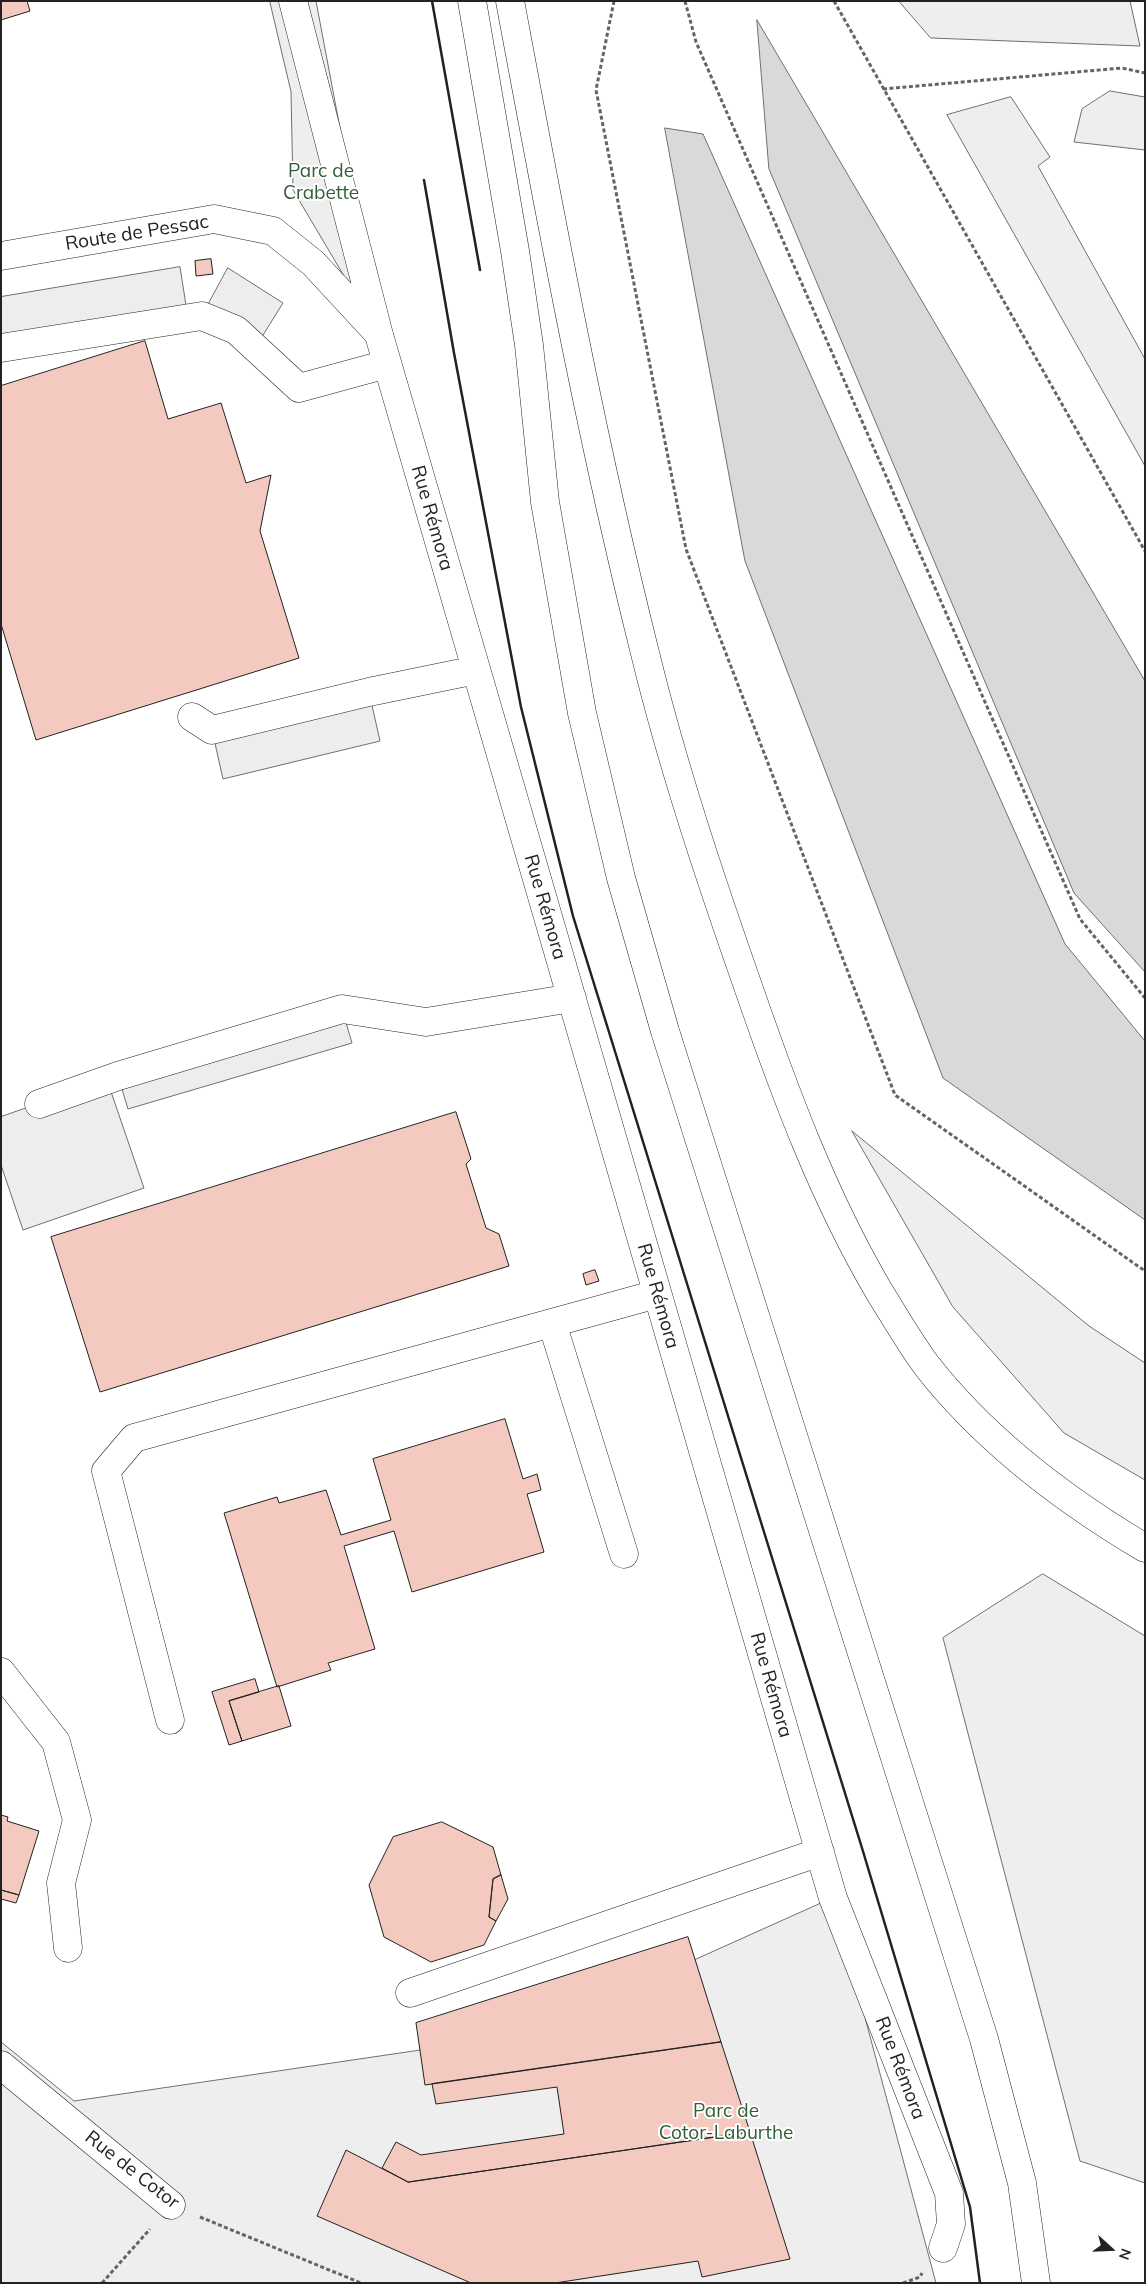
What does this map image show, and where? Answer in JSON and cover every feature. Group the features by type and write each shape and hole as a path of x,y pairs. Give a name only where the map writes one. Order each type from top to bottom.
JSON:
{"main road":[{"name":"Rue Rémora","path":"293,1 387,364 833,1898 949,2193 951,2224 943,2248"},
{"path":"472,1 529,345 545,502 582,713 621,878 668,1041 984,2039 1022,2183 1036,2283"},
{"path":"510,1 579,370 646,657 707,869 787,1098 850,1242 927,1366 978,1422 1035,1473 1101,1522 1145,1548"},
{"name":"Route de Pessac","path":"1,256 214,220 273,230 313,264 379,335"},
{"path":"1,348 202,316 236,330 299,388 387,364"},
{"path":"192,717 212,730 369,692 476,670"},
{"path":"39,1104 118,1076 342,1009 426,1022 572,998"},
{"path":"170,1720 106,1471 134,1438 657,1294"},
{"path":"552,1323 624,1554"},
{"path":"1,1672 56,1742 77,1820 61,1883 68,1948"},
{"path":"410,1993 820,1852"},
{"name":"Rue de Cotor","path":"1,2065 171,2205"}],"path":[{"path":"614,1 596,90 686,549 895,1095 1145,1271"},
{"path":"685,1 696,42 1080,918 1145,998"},
{"path":"834,1 1145,551"},
{"path":"883,89 1122,68 1145,73"},
{"path":"102,2283 171,2205"},
{"name":"Rue de Cotor","path":"171,2205 361,2283"}],"green space":[{"name":"Parc de Crabette","path":"270,1 316,1 379,335 293,190 291,92"},
{"path":"899,1 1130,1 1140,46 931,38"},
{"path":"1110,91 1145,97 1145,150 1074,142 1082,109"},
{"path":"1011,97 1050,157 1038,166 1145,359 1145,466 947,115"},
{"path":"852,1131 1089,1326 1145,1363 1145,1480 1064,1433 953,1307"},
{"path":"1043,1574 1145,1636 1145,2183 1080,2161 943,1638"},
{"name":"Parc de Cotor-Laburthe","path":"833,1898 936,2283 1,2283 1,2042 74,2101 529,2034"}],"shaded area":[{"path":"757,20 1145,681 1145,972 1074,893 769,169"},
{"path":"665,128 703,134 1065,944 1145,1041 1145,1220 943,1078 745,561"},
{"path":"180,267 188,318 1,348 1,297"},
{"path":"228,268 283,303 255,348 202,316"},
{"path":"369,692 380,741 223,779 212,730"},
{"path":"342,1009 352,1043 128,1109 118,1076"},
{"path":"107,1080 144,1188 23,1230 1,1165 1,1117"}],"building":[{"path":"1,1 27,1 30,11 1,20"},
{"path":"211,259 213,274 196,276 195,261"},
{"path":"145,341 168,419 221,403 246,483 271,475 260,531 299,658 36,740 1,624 1,386"},
{"path":"456,1112 471,1159 466,1164 486,1228 499,1234 509,1266 100,1392 51,1237"},
{"path":"595,1270 599,1281 586,1285 583,1274"},
{"path":"505,1419 523,1479 537,1474 541,1490 527,1494 544,1552 412,1592 394,1531 344,1546 375,1649 328,1663 331,1670 277,1687 224,1513 277,1497 279,1503 326,1490 341,1535 391,1520 373,1459"},
{"path":"255,1679 259,1692 229,1701 242,1741 229,1745 212,1692"},
{"path":"279,1686 291,1726 242,1741 229,1701"},
{"path":"1,1815 8,1817 7,1821 39,1831 19,1895 1,1890"},
{"path":"442,1822 493,1847 501,1875 493,1879 489,1917 496,1921 484,1945 431,1962 384,1937 369,1885 393,1837"},
{"path":"501,1875 508,1899 496,1921 489,1917 493,1879"},
{"path":"1,1890 19,1895 16,1903 1,1899"},
{"path":"688,1937 721,2042 425,2085 416,2023"},
{"path":"721,2042 750,2132 408,2182 382,2168 396,2142 421,2155 564,2134 557,2087 436,2104 432,2084"},
{"path":"750,2132 790,2259 702,2277 698,2261 555,2283 471,2283 317,2216 346,2150 408,2182"}],"wall":[{"path":"432,1 480,270"},
{"path":"424,180 454,353 521,707 573,916 862,1848 970,2207 980,2283"}]}
